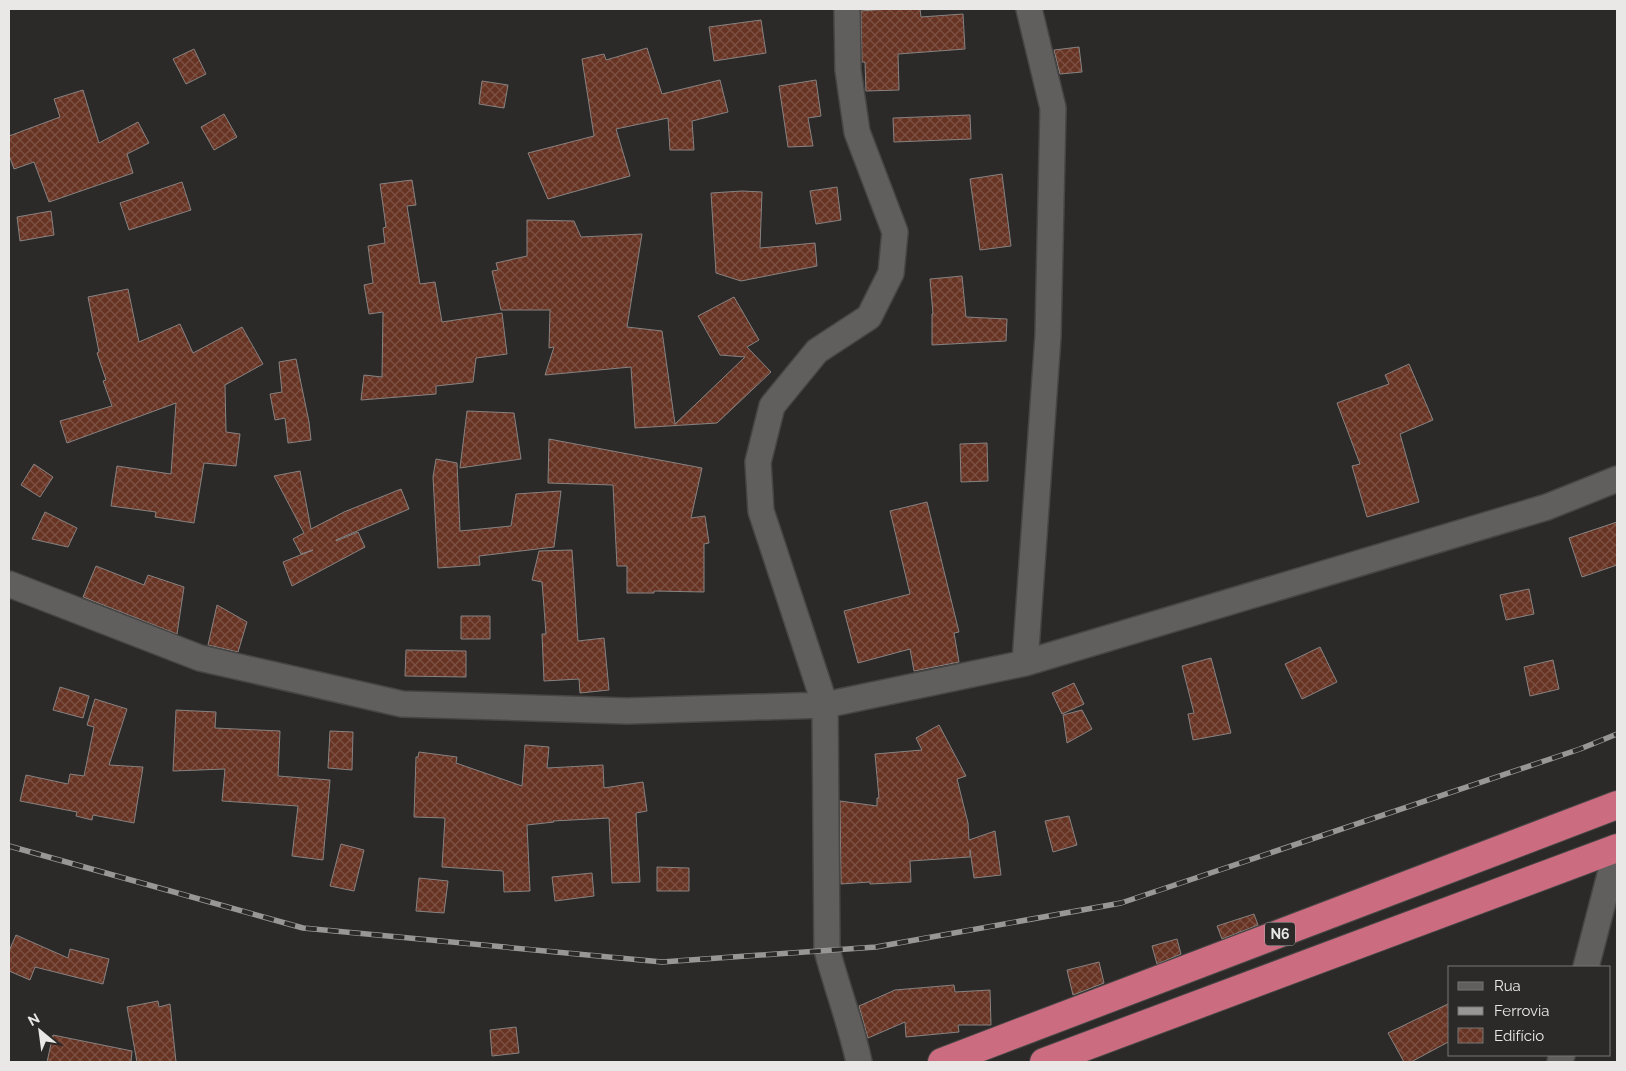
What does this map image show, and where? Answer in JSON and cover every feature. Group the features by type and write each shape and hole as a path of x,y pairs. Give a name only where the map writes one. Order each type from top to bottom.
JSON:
{"highway":[{"name":"N6","path":"942,1062 1617,805"},
{"name":"N6","path":"1044,1062 1617,848"}],"street":[{"path":"847,9 848,70 857,132 896,232 890,273 869,317 817,351 772,406 758,462 761,511 825,705 827,950 835,982 854,1040 858,1062"},
{"path":"1025,663 1048,336 1053,108 1028,9"},
{"path":"9,584 200,658 402,704 627,711 825,705 1025,663 1548,507 1617,479"},
{"path":"1586,966 1617,848"}],"building":[{"path":"920,9 921,17 963,14 965,49 898,54 899,90 866,91 865,62 862,62 861,11"},
{"path":"761,20 766,53 714,61 709,27"},
{"path":"1079,47 1082,72 1060,74 1054,50"},
{"path":"647,48 662,94 720,80 728,112 692,121 694,150 670,150 668,118 616,129 630,176 548,199 528,153 594,136 582,59 604,54 606,60"},
{"path":"194,49 206,74 186,84 173,59"},
{"path":"816,80 821,116 808,118 813,146 788,147 779,86"},
{"path":"482,81 508,85 504,108 479,104"},
{"path":"83,90 99,143 138,122 149,143 127,154 133,173 49,202 34,162 14,169 9,155 9,136 60,117 54,99"},
{"path":"224,114 237,137 214,150 201,127"},
{"path":"970,115 971,139 894,142 893,118"},
{"path":"1002,174 1011,246 980,250 970,179"},
{"path":"412,180 416,205 407,206 420,284 435,282 442,322 502,313 507,354 476,358 473,382 436,386 436,394 361,400 364,375 382,377 383,312 369,314 364,285 373,283 368,246 385,243 383,228 386,227 380,184"},
{"path":"182,182 191,210 129,230 120,203"},
{"path":"837,187 841,220 816,224 810,191"},
{"path":"762,192 760,248 815,243 817,266 741,281 716,273 711,193"},
{"path":"51,211 54,235 20,241 17,217"},
{"path":"527,220 574,221 581,237 642,234 627,327 662,331 675,424 745,357 720,355 698,316 734,297 759,340 747,347 771,372 717,423 635,428 631,367 545,375 554,347 549,348 550,310 501,310 492,271 498,270 496,263 527,256"},
{"path":"962,276 966,317 1007,319 1006,341 932,345 933,314 930,279"},
{"path":"128,289 139,342 180,324 193,353 242,327 263,364 225,385 226,432 240,434 236,466 204,463 194,523 155,517 156,512 111,506 117,466 171,474 176,403 67,443 60,421 112,406 103,381 106,380 97,353 99,352 88,297"},
{"path":"296,359 311,440 288,443 285,418 275,420 270,394 282,392 279,362"},
{"path":"1409,364 1433,420 1400,434 1419,502 1367,517 1352,466 1360,464 1337,403 1389,384 1385,375"},
{"path":"467,411 514,413 521,459 460,468"},
{"path":"549,439 702,468 691,518 705,516 709,543 704,544 704,592 654,591 654,593 627,593 627,566 617,566 613,485 548,483"},
{"path":"987,443 988,481 961,482 960,444"},
{"path":"436,459 457,463 460,531 511,526 516,494 561,491 554,547 479,556 480,565 438,568 433,477"},
{"path":"34,464 53,477 40,497 21,485"},
{"path":"300,471 311,529 344,512 401,489 409,509 336,540 358,532 365,547 292,586 283,562 313,550 301,554 293,539 304,533 274,476"},
{"path":"927,502 959,632 954,633 959,662 914,671 910,649 858,663 844,611 910,594 890,511"},
{"path":"45,512 77,528 68,547 32,539"},
{"path":"1617,522 1617,565 1582,577 1569,538"},
{"path":"572,550 578,641 604,638 609,690 580,693 579,679 544,681 542,634 546,634 542,582 532,580 539,551"},
{"path":"96,566 144,585 148,575 184,587 177,634 83,597"},
{"path":"1529,589 1534,614 1506,620 1500,595"},
{"path":"217,605 247,622 238,652 208,645"},
{"path":"461,616 490,616 490,639 461,639"},
{"path":"1320,647 1337,682 1302,699 1285,664"},
{"path":"406,650 466,651 466,677 405,676"},
{"path":"1211,658 1231,733 1193,740 1188,714 1194,713 1182,666"},
{"path":"1553,660 1559,689 1530,696 1524,667"},
{"path":"1074,683 1084,704 1062,714 1052,693"},
{"path":"60,687 89,696 83,718 53,710"},
{"path":"95,699 127,709 109,765 143,767 134,823 93,815 92,820 76,816 77,812 20,801 26,775 68,784 70,774 84,776 94,727 87,725"},
{"path":"176,710 216,712 215,728 280,731 278,776 330,780 323,860 292,856 298,806 222,801 225,769 173,771"},
{"path":"1082,710 1092,729 1067,743 1063,715"},
{"path":"939,725 966,776 957,779 968,823 969,840 995,831 1001,875 974,878 970,850 970,857 910,861 911,882 841,884 840,801 877,806 877,798 879,798 875,754 922,750 916,738"},
{"path":"330,731 353,732 352,770 328,768"},
{"path":"525,745 549,747 547,768 603,765 604,788 643,782 647,811 636,813 640,882 612,883 609,818 553,821 527,825 530,891 504,892 503,871 442,867 445,818 414,817 416,757 418,757 419,752 457,757 456,763 522,786"},
{"path":"1069,816 1077,845 1053,852 1045,821"},
{"path":"341,844 364,850 354,891 330,886"},
{"path":"657,867 689,868 689,891 657,891"},
{"path":"592,873 594,896 555,901 552,877"},
{"path":"419,878 448,881 444,913 416,911"},
{"path":"1254,914 1258,925 1222,939 1217,926"},
{"path":"16,935 68,958 70,949 109,959 103,984 35,967 30,980 9,971 9,951"},
{"path":"1177,939 1181,954 1157,964 1152,946"},
{"path":"1099,962 1104,983 1073,995 1067,970"},
{"path":"954,985 955,992 990,990 991,1025 958,1025 959,1032 906,1037 905,1022 868,1038 859,1006 895,990"},
{"path":"158,1001 159,1007 170,1004 176,1062 137,1062 127,1007"},
{"path":"1448,1004 1448,1042 1411,1062 1404,1062 1388,1033"},
{"path":"516,1027 519,1053 492,1056 490,1030"},
{"path":"53,1035 132,1051 131,1062 47,1062"}],"railway":[{"path":"9,846 303,928 662,962 876,947 1121,903 1580,749 1617,734"}]}
